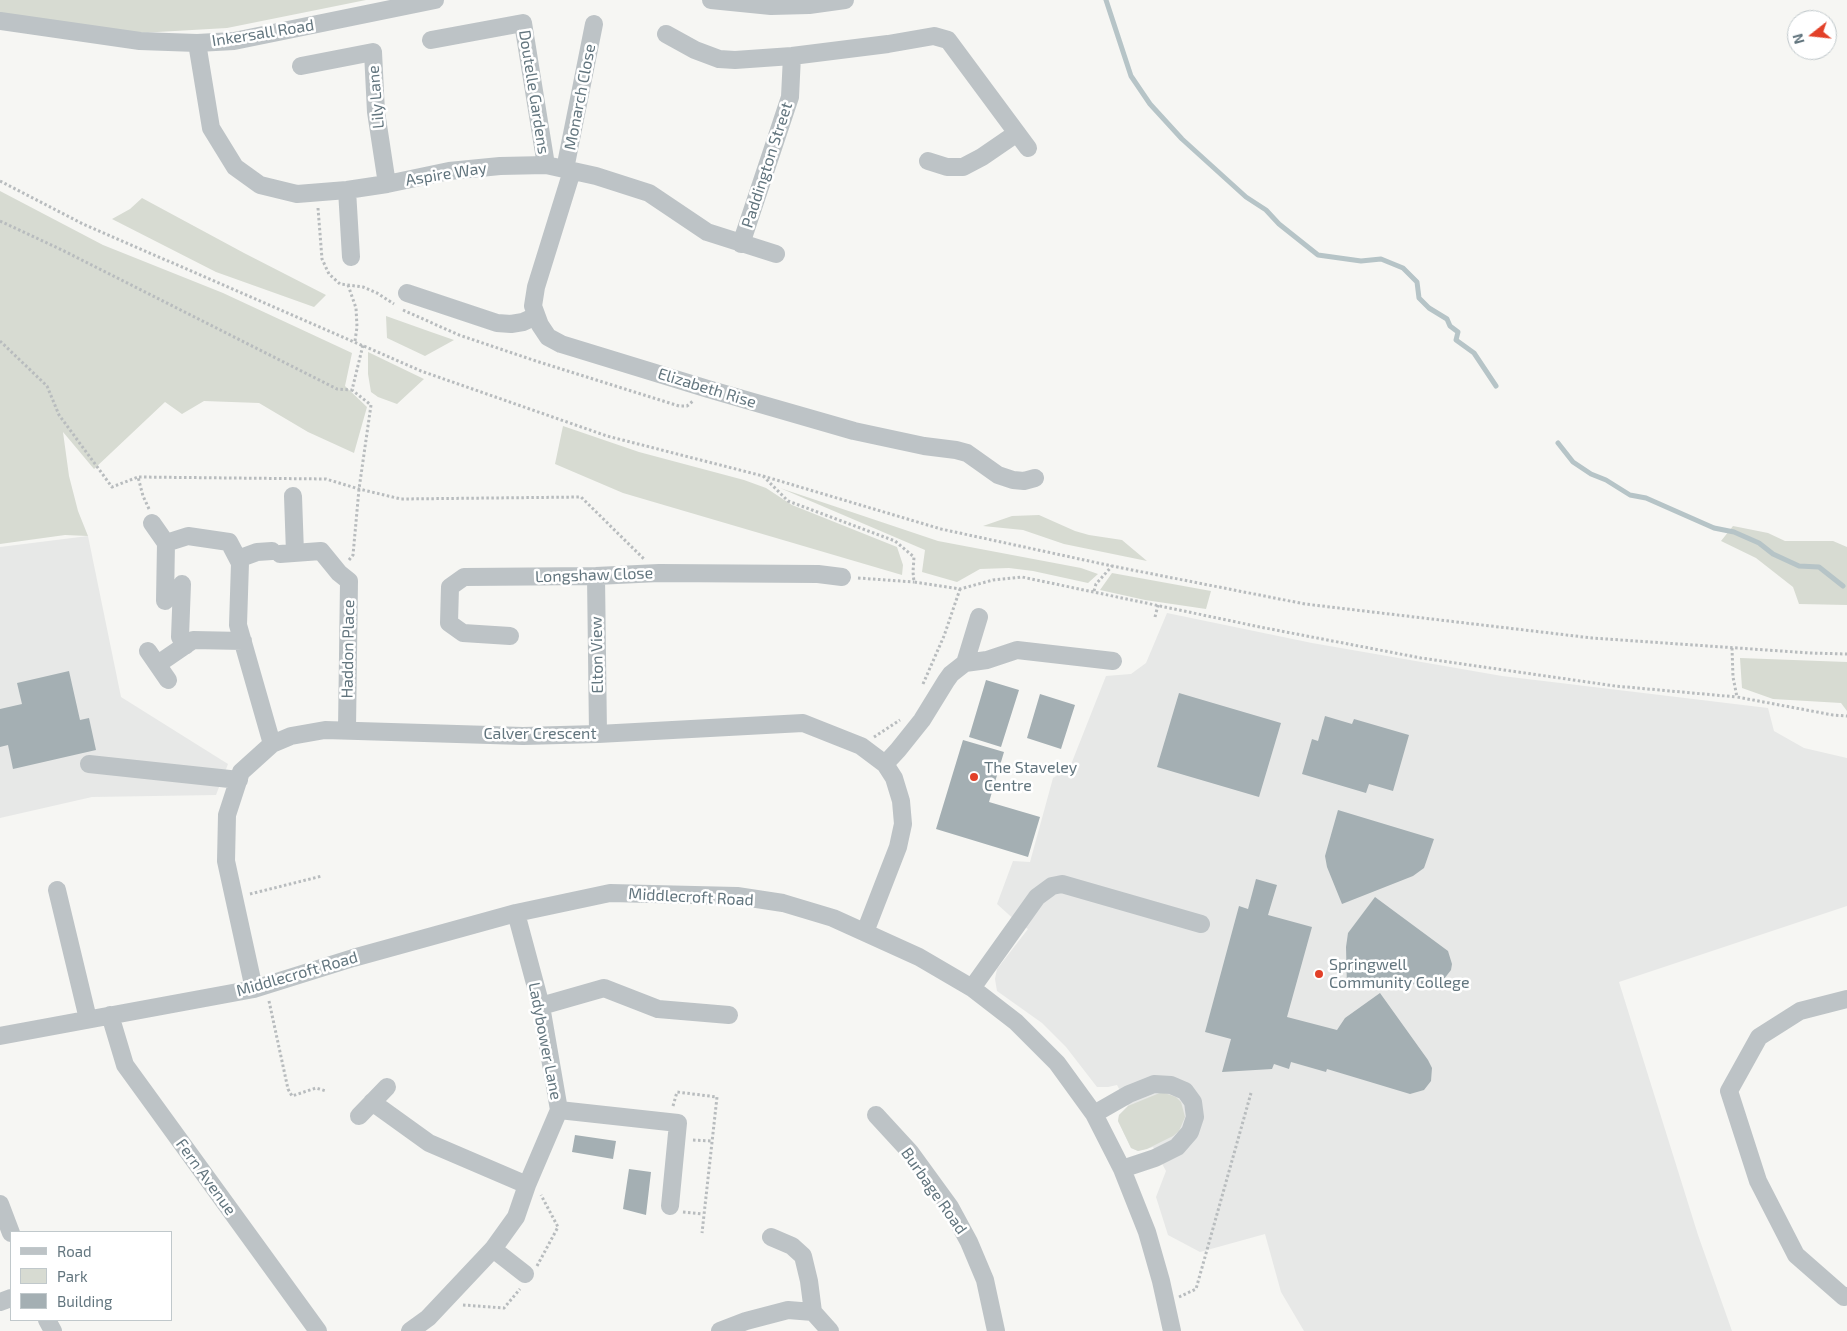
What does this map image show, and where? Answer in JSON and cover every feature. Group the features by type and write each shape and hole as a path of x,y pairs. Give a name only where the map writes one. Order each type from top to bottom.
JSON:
{"street":[{"name":"Inkersall Road","path":"0,21 140,41 197,44 234,40 435,0"},
{"path":"710,0 771,6 809,5 845,0"},
{"name":"Doutelle Gardens","path":"431,40 523,23 546,165"},
{"name":"Monarch Close","path":"569,170 594,24"},
{"path":"666,34 695,50 719,60 792,56 888,44 934,36 948,40 1028,148"},
{"name":"Aspire Way","path":"197,44 211,128 235,168 260,184 298,194 347,190 449,171 500,166 546,165 649,193 707,232 776,254"},
{"name":"Lily Lane","path":"301,66 373,52 376,112 386,184"},
{"name":"Paddington Street","path":"742,244 790,98 792,56"},
{"path":"928,161 947,167 963,167 982,158 1017,133"},
{"name":"Elizabeth Rise","path":"569,170 536,287 533,306 540,325 548,337 561,344 854,431 967,453 998,475 1013,480 1024,481 1035,478"},
{"path":"347,190 352,257"},
{"path":"407,293 498,323 524,322 536,316"},
{"path":"282,552 293,496"},
{"path":"152,523 166,543 165,601"},
{"path":"166,543 188,536 229,542 238,559 240,563 238,625 272,744"},
{"path":"238,559 257,552 321,551 339,573"},
{"name":"Haddon Place","path":"339,573 349,581 347,729"},
{"name":"Longshaw Close","path":"510,636 463,633 449,623 450,587 464,577 596,576 659,573 818,574 842,577"},
{"name":"Elton View","path":"596,576 598,734"},
{"path":"182,584 180,636 185,646"},
{"path":"965,664 979,617"},
{"path":"168,680 153,658 185,646 193,640 243,641"},
{"path":"885,764 922,720 951,674 965,664 987,660 1017,650 1113,661"},
{"name":"Calver Crescent","path":"260,987 234,898 226,861 227,815 241,772 272,744 291,736 325,730 347,729 523,736 803,723 861,746 885,764 894,778 901,801 903,824 898,847 865,932"},
{"path":"89,764 239,780"},
{"path":"972,988 1037,897 1045,889 1052,886 1062,884 1201,924"},
{"path":"57,890 88,1019"},
{"name":"Middlecroft Road","path":"0,1036 260,987 352,958 516,912 610,893 737,896 783,903 833,918 920,957 972,988 1016,1022 1057,1062 1094,1114 1122,1169 1147,1232 1161,1281 1172,1331"},
{"name":"Ladybower Lane","path":"410,1331 428,1318 493,1249 516,1217 559,1110 541,1006 516,912"},
{"path":"541,1006 604,988 658,1009 729,1015"},
{"path":"1845,1297 1796,1255 1758,1181 1729,1092 1759,1037 1800,1011 1847,999"},
{"name":"Fern Avenue","path":"110,1015 125,1066 317,1331"},
{"path":"1094,1114 1129,1094 1154,1084 1170,1085 1185,1091 1193,1102 1195,1117 1190,1132 1177,1147 1155,1158 1122,1169"},
{"path":"359,1116 387,1087"},
{"path":"372,1102 429,1143 528,1185"},
{"path":"559,1110 674,1118 670,1206"},
{"name":"Burbage Road","path":"876,1115 910,1152 950,1207 969,1242 985,1280 996,1331"},
{"path":"0,1204 10,1231"},
{"path":"771,1237 792,1246 803,1256 810,1281 813,1312 830,1331"},
{"path":"493,1249 525,1274"},
{"path":"720,1331 746,1321 788,1310 813,1312"}],"path":[{"path":"0,181 83,224 420,370 607,436 763,476 941,529 1112,566 1305,604 1592,638 1847,654"},
{"path":"0,221 62,250 337,389 352,390 371,406 358,489 353,555 339,573"},
{"path":"348,285 356,308 357,327 355,341"},
{"path":"0,341 47,386 59,415 112,487 138,477 326,478 358,489 401,498 581,498 659,573"},
{"path":"352,390 363,345"},
{"path":"763,476 788,501 895,541 914,556 912,572 914,582"},
{"path":"138,477 143,496"},
{"path":"1094,592 1096,584 1112,566"},
{"path":"842,577 914,582 960,589 993,580 1022,577 1422,658 1615,686 1736,696 1847,716"},
{"path":"922,688 944,636 960,589"},
{"path":"1155,617 1158,605"},
{"path":"1732,648 1736,696"},
{"path":"861,746 902,718"},
{"path":"234,898 322,876"},
{"path":"260,987 288,1090 292,1096 316,1088 326,1091"},
{"path":"674,1118 665,1116 670,1115 672,1112 677,1092 717,1097 702,1233"},
{"path":"1165,1303 1196,1289 1251,1093"}],"shaded area":[{"path":"88,536 121,697 228,764 216,795 92,797 0,818 0,547"},
{"name":"Springwell Community College","path":"1167,613 1312,643 1502,676 1768,708 1774,731 1804,748 1847,758 1847,906 1619,982 1698,1235 1732,1331 1304,1331 1281,1292 1265,1234 1200,1252 1168,1235 1156,1197 1166,1171 1153,1147 1138,1151 1131,1148 1118,1121 1119,1115 1128,1106 1117,1085 1097,1087 1066,1047 1042,1023 997,991 995,979 997,969 1028,929 1018,923 997,904 1013,861 1030,862 1053,778 1070,767 1106,676 1131,674 1146,663"}],"green space":[{"path":"0,0 366,0 227,28 140,33 0,13"},
{"path":"0,191 103,245 223,293 352,353 345,386 367,407 354,453 308,432 259,403 204,401 182,414 165,402 94,469 63,432 69,476 78,511 88,536 65,535 0,544"},
{"path":"142,198 326,295 314,307 216,272 112,219 130,209"},
{"path":"386,316 454,340 425,356 387,338"},
{"path":"368,352 424,379 397,404 378,397 371,392 368,374"},
{"path":"563,426 639,452 744,480 766,488 792,505 897,547 903,565 902,575 623,493 555,464"},
{"path":"780,488 938,541 1081,568 1098,574 1088,583 1033,571 1009,568 980,569 957,582 922,572 925,550"},
{"path":"1039,515 1075,531 1122,540 1147,561 1064,544 1023,530 983,526 1012,516"},
{"path":"1733,526 1768,533 1785,541 1833,541 1847,547 1847,605 1799,604 1793,587 1756,558 1721,541"},
{"path":"1112,573 1211,591 1206,609 1145,600 1100,590"},
{"path":"1740,658 1847,662 1847,711 1841,703 1773,699 1742,688"},
{"path":"1162,1092 1176,1097 1181,1102 1185,1117 1179,1131 1147,1149 1138,1151 1131,1148 1118,1121 1119,1115 1128,1106"}],"building":[{"path":"69,671 80,720 89,718 96,750 13,769 8,745 0,747 0,709 22,704 17,683"},
{"path":"986,680 1019,690 1001,747 969,737"},
{"path":"1179,693 1281,723 1259,797 1157,767"},
{"path":"1040,694 1075,705 1061,749 1027,738"},
{"path":"1325,716 1352,724 1354,719 1409,735 1393,791 1369,784 1366,793 1302,774 1312,739 1318,741"},
{"name":"The Staveley Centre","path":"963,740 1004,752 989,802 1040,817 1028,857 936,829"},
{"path":"1338,810 1434,839 1424,868 1413,876 1342,904 1327,867 1325,856"},
{"path":"1256,879 1277,885 1268,915 1312,927 1287,1017 1337,1030 1345,1018 1380,993 1432,1068 1431,1081 1424,1090 1410,1094 1327,1069 1326,1072 1291,1062 1289,1069 1274,1064 1272,1069 1222,1072 1231,1039 1205,1032 1239,906 1248,909"},
{"path":"1375,897 1448,951 1452,964 1451,970 1444,979 1436,983 1347,988 1346,947 1348,933"},
{"path":"575,1135 616,1141 613,1159 572,1152"},
{"path":"629,1169 651,1172 646,1215 623,1209"}],"waterway":[{"path":"1106,0 1131,76 1150,104 1182,139 1246,197 1266,210 1279,224 1318,255 1361,261 1381,259 1403,268 1417,282 1419,298 1429,308 1447,319 1450,326 1458,332 1456,340 1474,353 1496,386"},
{"path":"1558,443 1573,462 1630,495 1646,498 1714,528 1734,532 1759,543 1773,554 1799,566 1819,567 1843,586"}],"place":[{"name":"The Staveley Centre","path":"974,777"},
{"name":"Springwell Community College","path":"1319,974"}]}
